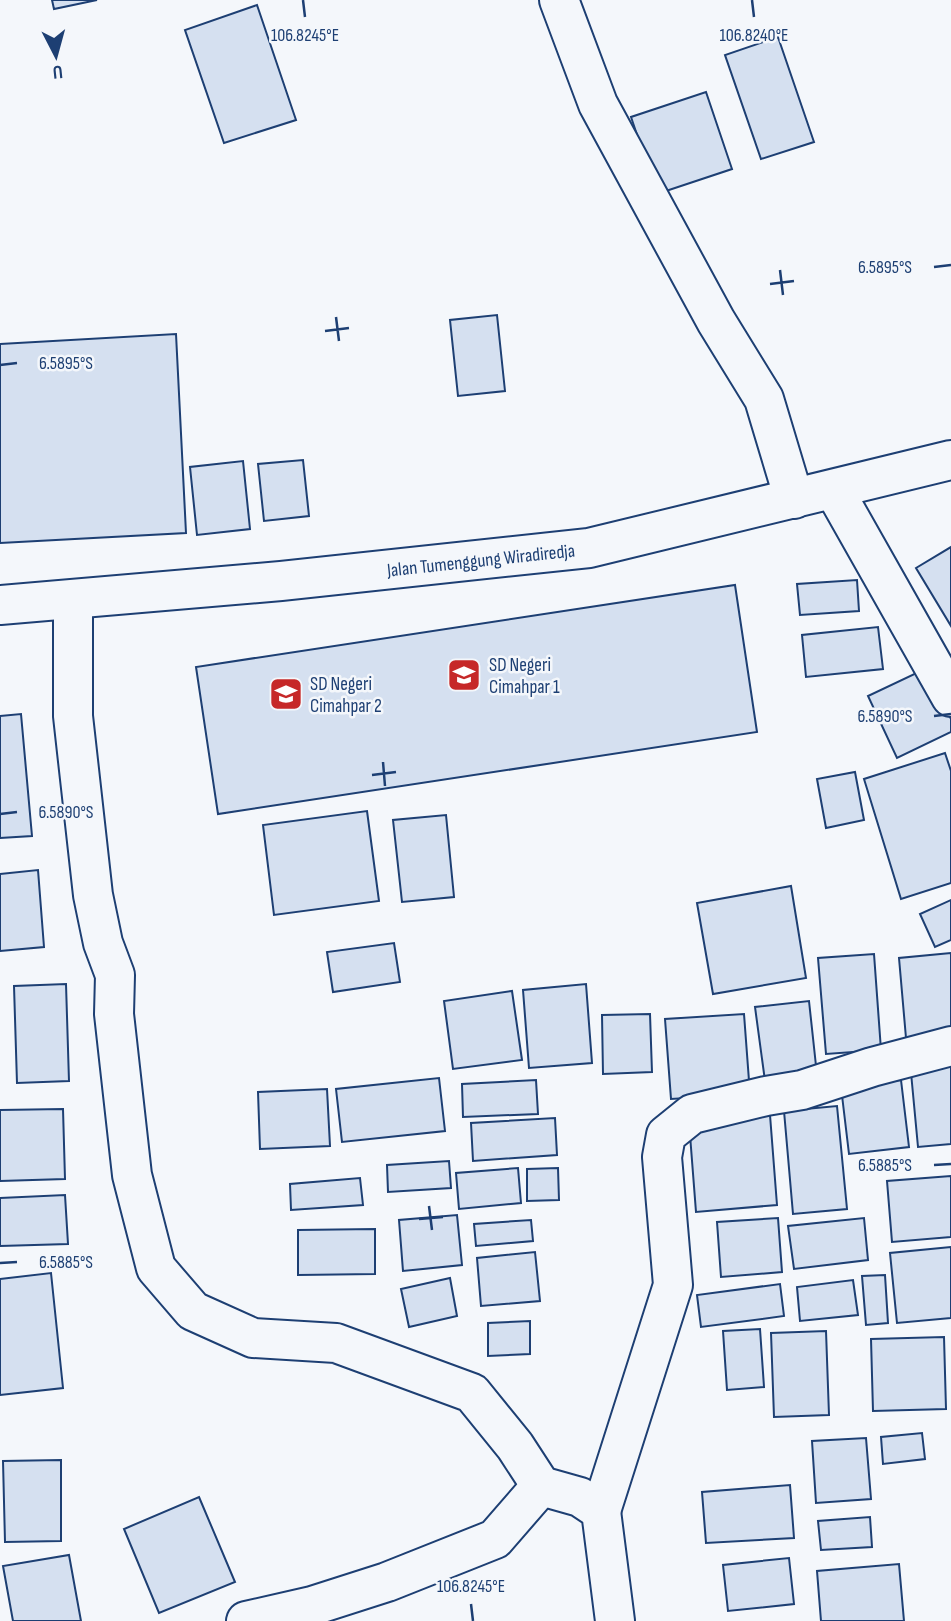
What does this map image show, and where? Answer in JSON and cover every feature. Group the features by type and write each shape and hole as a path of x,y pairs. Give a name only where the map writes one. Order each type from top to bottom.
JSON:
{"street":[{"path":"559,0 598,104 716,321 764,399 794,499"},
{"name":"Jalan Tumenggung Wiradiredja","path":"0,605 281,581 589,548 951,460"},
{"path":"834,490 951,697"},
{"path":"73,600 73,716 93,895 103,943 115,975 114,1014 132,1175 156,1268 193,1311 253,1338 336,1343 472,1393 515,1446 541,1486 580,1497 601,1511"},
{"path":"615,1621 601,1511 673,1285 662,1157 666,1135 692,1114 802,1090 872,1067 951,1046"},
{"path":"246,1621 312,1606 387,1582 495,1539 541,1486"}],"building":[{"path":"52,0 97,0 54,9"},
{"path":"257,5 296,120 224,143 185,30"},
{"path":"778,37 814,142 761,159 725,55"},
{"path":"706,92 732,169 657,194 631,117"},
{"path":"497,315 505,391 458,396 450,320"},
{"path":"176,334 186,533 0,543 0,344"},
{"path":"303,460 309,516 264,521 258,464"},
{"path":"243,461 250,529 197,535 190,467"},
{"path":"951,547 951,626 916,568"},
{"path":"857,580 859,611 800,615 797,584"},
{"path":"735,585 757,732 218,814 196,667"},
{"path":"878,627 883,669 806,677 802,635"},
{"path":"927,668 951,719 951,732 897,758 868,696"},
{"path":"21,714 32,836 0,838 0,716"},
{"path":"945,753 951,771 951,883 901,899 864,779"},
{"path":"855,772 864,820 826,828 817,779"},
{"path":"367,811 379,901 274,915 263,825"},
{"path":"446,815 454,897 402,902 393,820"},
{"path":"38,870 44,947 0,951 0,874"},
{"path":"791,886 806,978 713,994 697,903"},
{"path":"951,900 951,940 935,947 920,914"},
{"path":"394,943 400,982 333,992 327,952"},
{"path":"951,953 951,1035 906,1038 899,958"},
{"path":"874,954 881,1050 826,1054 818,958"},
{"path":"66,984 69,1081 17,1083 14,986"},
{"path":"586,984 592,1063 529,1068 523,990"},
{"path":"512,991 522,1060 453,1069 444,1001"},
{"path":"809,1001 817,1075 765,1081 755,1007"},
{"path":"650,1014 652,1072 603,1074 602,1015"},
{"path":"744,1014 750,1094 671,1099 665,1019"},
{"path":"951,1058 951,1144 918,1147 910,1062"},
{"path":"439,1078 445,1131 342,1142 336,1089"},
{"path":"536,1080 538,1114 463,1117 462,1084"},
{"path":"901,1080 909,1147 849,1154 841,1087"},
{"path":"327,1089 330,1146 260,1149 258,1092"},
{"path":"837,1106 847,1209 793,1214 784,1111"},
{"path":"63,1109 65,1179 0,1181 0,1110"},
{"path":"770,1115 777,1205 696,1212 689,1122"},
{"path":"555,1118 557,1155 473,1161 471,1123"},
{"path":"449,1161 451,1188 388,1192 387,1165"},
{"path":"518,1168 521,1203 459,1209 456,1173"},
{"path":"558,1168 559,1200 527,1201 527,1169"},
{"path":"951,1176 951,1237 892,1242 887,1181"},
{"path":"360,1178 363,1205 291,1210 290,1184"},
{"path":"65,1195 68,1244 0,1246 0,1198"},
{"path":"457,1215 462,1265 403,1271 399,1220"},
{"path":"778,1218 782,1272 721,1277 717,1222"},
{"path":"864,1218 868,1260 794,1269 788,1226"},
{"path":"531,1220 533,1241 476,1246 474,1224"},
{"path":"375,1229 375,1274 298,1275 298,1230"},
{"path":"951,1247 951,1318 897,1323 890,1253"},
{"path":"535,1252 540,1301 481,1306 477,1258"},
{"path":"51,1273 63,1388 0,1395 0,1279"},
{"path":"885,1275 888,1323 866,1325 862,1276"},
{"path":"450,1278 457,1316 409,1327 401,1289"},
{"path":"853,1280 858,1315 800,1321 797,1287"},
{"path":"780,1284 784,1316 701,1327 697,1295"},
{"path":"530,1321 530,1354 488,1356 488,1323"},
{"path":"760,1329 764,1387 727,1390 723,1331"},
{"path":"826,1331 829,1415 774,1417 771,1333"},
{"path":"944,1337 946,1409 873,1411 871,1339"},
{"path":"922,1433 925,1459 883,1464 881,1437"},
{"path":"866,1438 871,1499 816,1503 812,1441"},
{"path":"61,1460 61,1541 5,1542 3,1461"},
{"path":"790,1485 794,1538 706,1543 702,1492"},
{"path":"199,1497 235,1582 159,1613 124,1529"},
{"path":"870,1517 872,1547 821,1550 818,1521"},
{"path":"69,1555 81,1621 13,1621 3,1566"},
{"path":"789,1558 794,1604 728,1611 723,1565"},
{"path":"899,1564 904,1621 821,1621 817,1571"}],"place":[{"name":"SD Negeri Cimahpar 1","path":"464,675"},
{"name":"SD Negeri Cimahpar 2","path":"286,694"}]}
